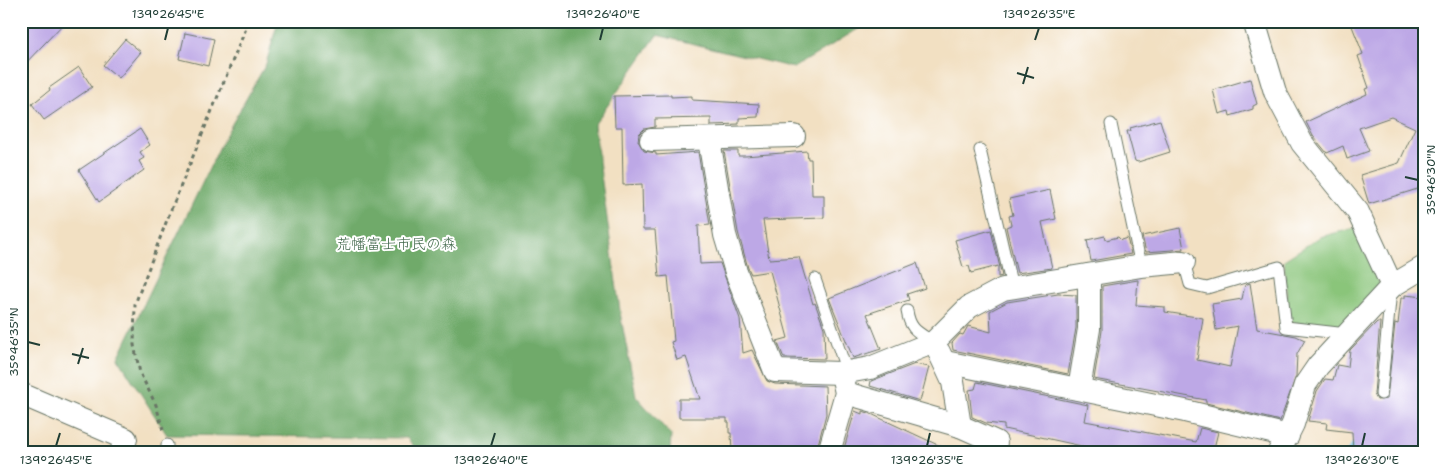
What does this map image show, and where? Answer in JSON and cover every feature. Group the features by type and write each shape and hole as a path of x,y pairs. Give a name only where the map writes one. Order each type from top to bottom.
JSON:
{"street":[{"path":"1254,21 1275,92 1302,143 1358,212 1392,286"},
{"path":"651,140 709,140 794,136"},
{"path":"709,140 728,244 736,272 775,371 845,379 996,442 994,452"},
{"path":"845,379 934,342 969,307 1003,288 1141,266 1184,262"},
{"path":"945,362 1185,411 1284,444 1305,385 1318,366 1392,286 1424,267"},
{"path":"1079,389 1089,328 1089,275"},
{"path":"934,342 953,382 960,426"},
{"path":"829,452 845,379"},
{"path":"21,394 126,440 121,452"}],"lane":[{"path":"1111,124 1141,266"},
{"path":"980,150 1012,287"},
{"path":"1184,262 1190,284 1207,288 1279,268 1286,328 1348,335"},
{"path":"815,279 845,379"},
{"path":"1381,394 1392,286"},
{"path":"907,311 909,323 914,330 934,342"}],"path":[{"path":"167,449 156,405 140,373 134,345 135,304 170,212 249,21"}],"green space":[{"name":"荒幡富士市民の森","path":"278,21 871,21 794,68 657,35 594,125 621,318 636,396 671,435 670,452 418,452 407,438 167,435 118,358 224,138 266,64"},
{"path":"1355,228 1381,287 1343,328 1289,322 1284,260 1320,237"}],"building":[{"path":"29,21 66,21 21,68 21,30"},
{"path":"1350,21 1415,21 1418,28 1424,25 1424,187 1369,204 1360,175 1399,163 1415,128 1391,117 1359,128 1369,151 1347,159 1343,146 1327,153 1313,136 1306,122 1367,94 1365,89 1369,88 1358,56 1363,54"},
{"path":"185,33 214,39 208,66 179,59"},
{"path":"125,39 141,52 119,78 103,65"},
{"path":"79,67 92,87 44,120 32,104 50,90 49,88"},
{"path":"1250,79 1257,104 1253,106 1253,109 1230,116 1229,111 1219,114 1213,90"},
{"path":"671,95 671,97 692,96 692,100 759,104 758,117 739,118 739,124 711,125 711,118 655,119 655,127 644,129 639,134 638,141 644,151 656,153 656,155 698,152 710,225 698,226 700,264 720,263 740,319 743,353 752,350 767,381 775,384 825,386 826,414 816,452 732,452 731,433 729,433 727,418 679,418 679,399 700,399 686,357 677,360 671,342 674,341 668,276 659,277 655,230 643,230 642,184 623,185 622,127 615,127 614,96"},
{"path":"1160,120 1170,152 1138,162 1135,161 1127,131 1131,131 1130,128"},
{"path":"140,129 150,145 140,152 144,158 139,161 144,170 99,202 79,170"},
{"path":"724,151 738,151 738,156 745,156 807,151 808,159 811,159 812,195 824,195 824,218 763,220 769,259 799,257 813,304 815,303 824,328 825,359 784,358 777,341 788,338 770,271 751,274 748,268 738,232"},
{"path":"1050,190 1056,219 1042,222 1052,268 1017,273 1006,227 1011,225 1009,216 1013,215 1009,199"},
{"path":"1180,228 1184,249 1146,252 1142,236"},
{"path":"991,230 1002,276 998,277 998,266 971,273 969,266 963,267 955,240"},
{"path":"1105,236 1106,240 1118,237 1121,240 1127,238 1131,254 1091,261 1087,240"},
{"path":"917,263 925,288 907,294 909,300 867,314 881,349 853,358 829,298"},
{"path":"1138,280 1136,305 1165,307 1165,312 1203,318 1197,360 1230,367 1238,326 1216,330 1212,304 1242,299 1245,285 1250,283 1257,329 1296,336 1305,340 1297,354 1296,376 1280,421 1206,403 1206,400 1094,379 1102,331 1102,286"},
{"path":"1058,294 1076,295 1076,328 1068,374 953,350 952,343 960,334 963,335 968,326 991,332 990,311 1007,302"},
{"path":"1405,295 1424,297 1424,452 1353,452 1352,432 1326,429 1327,423 1308,421 1317,391 1325,379 1333,380 1337,365 1348,367 1350,350 1377,322 1380,322 1374,394 1377,400 1387,399 1395,323 1398,324 1401,298 1405,298"},
{"path":"915,364 929,367 920,401 870,386 871,381"},
{"path":"977,382 1088,405 1085,421 1196,442 1200,428 1218,432 1213,452 1109,452 1004,429 1004,425 986,423 972,417 969,390 975,389"},
{"path":"855,411 862,414 862,411 869,413 953,452 843,452"}],"waterway":[{"path":"1350,452 1359,440"}]}
